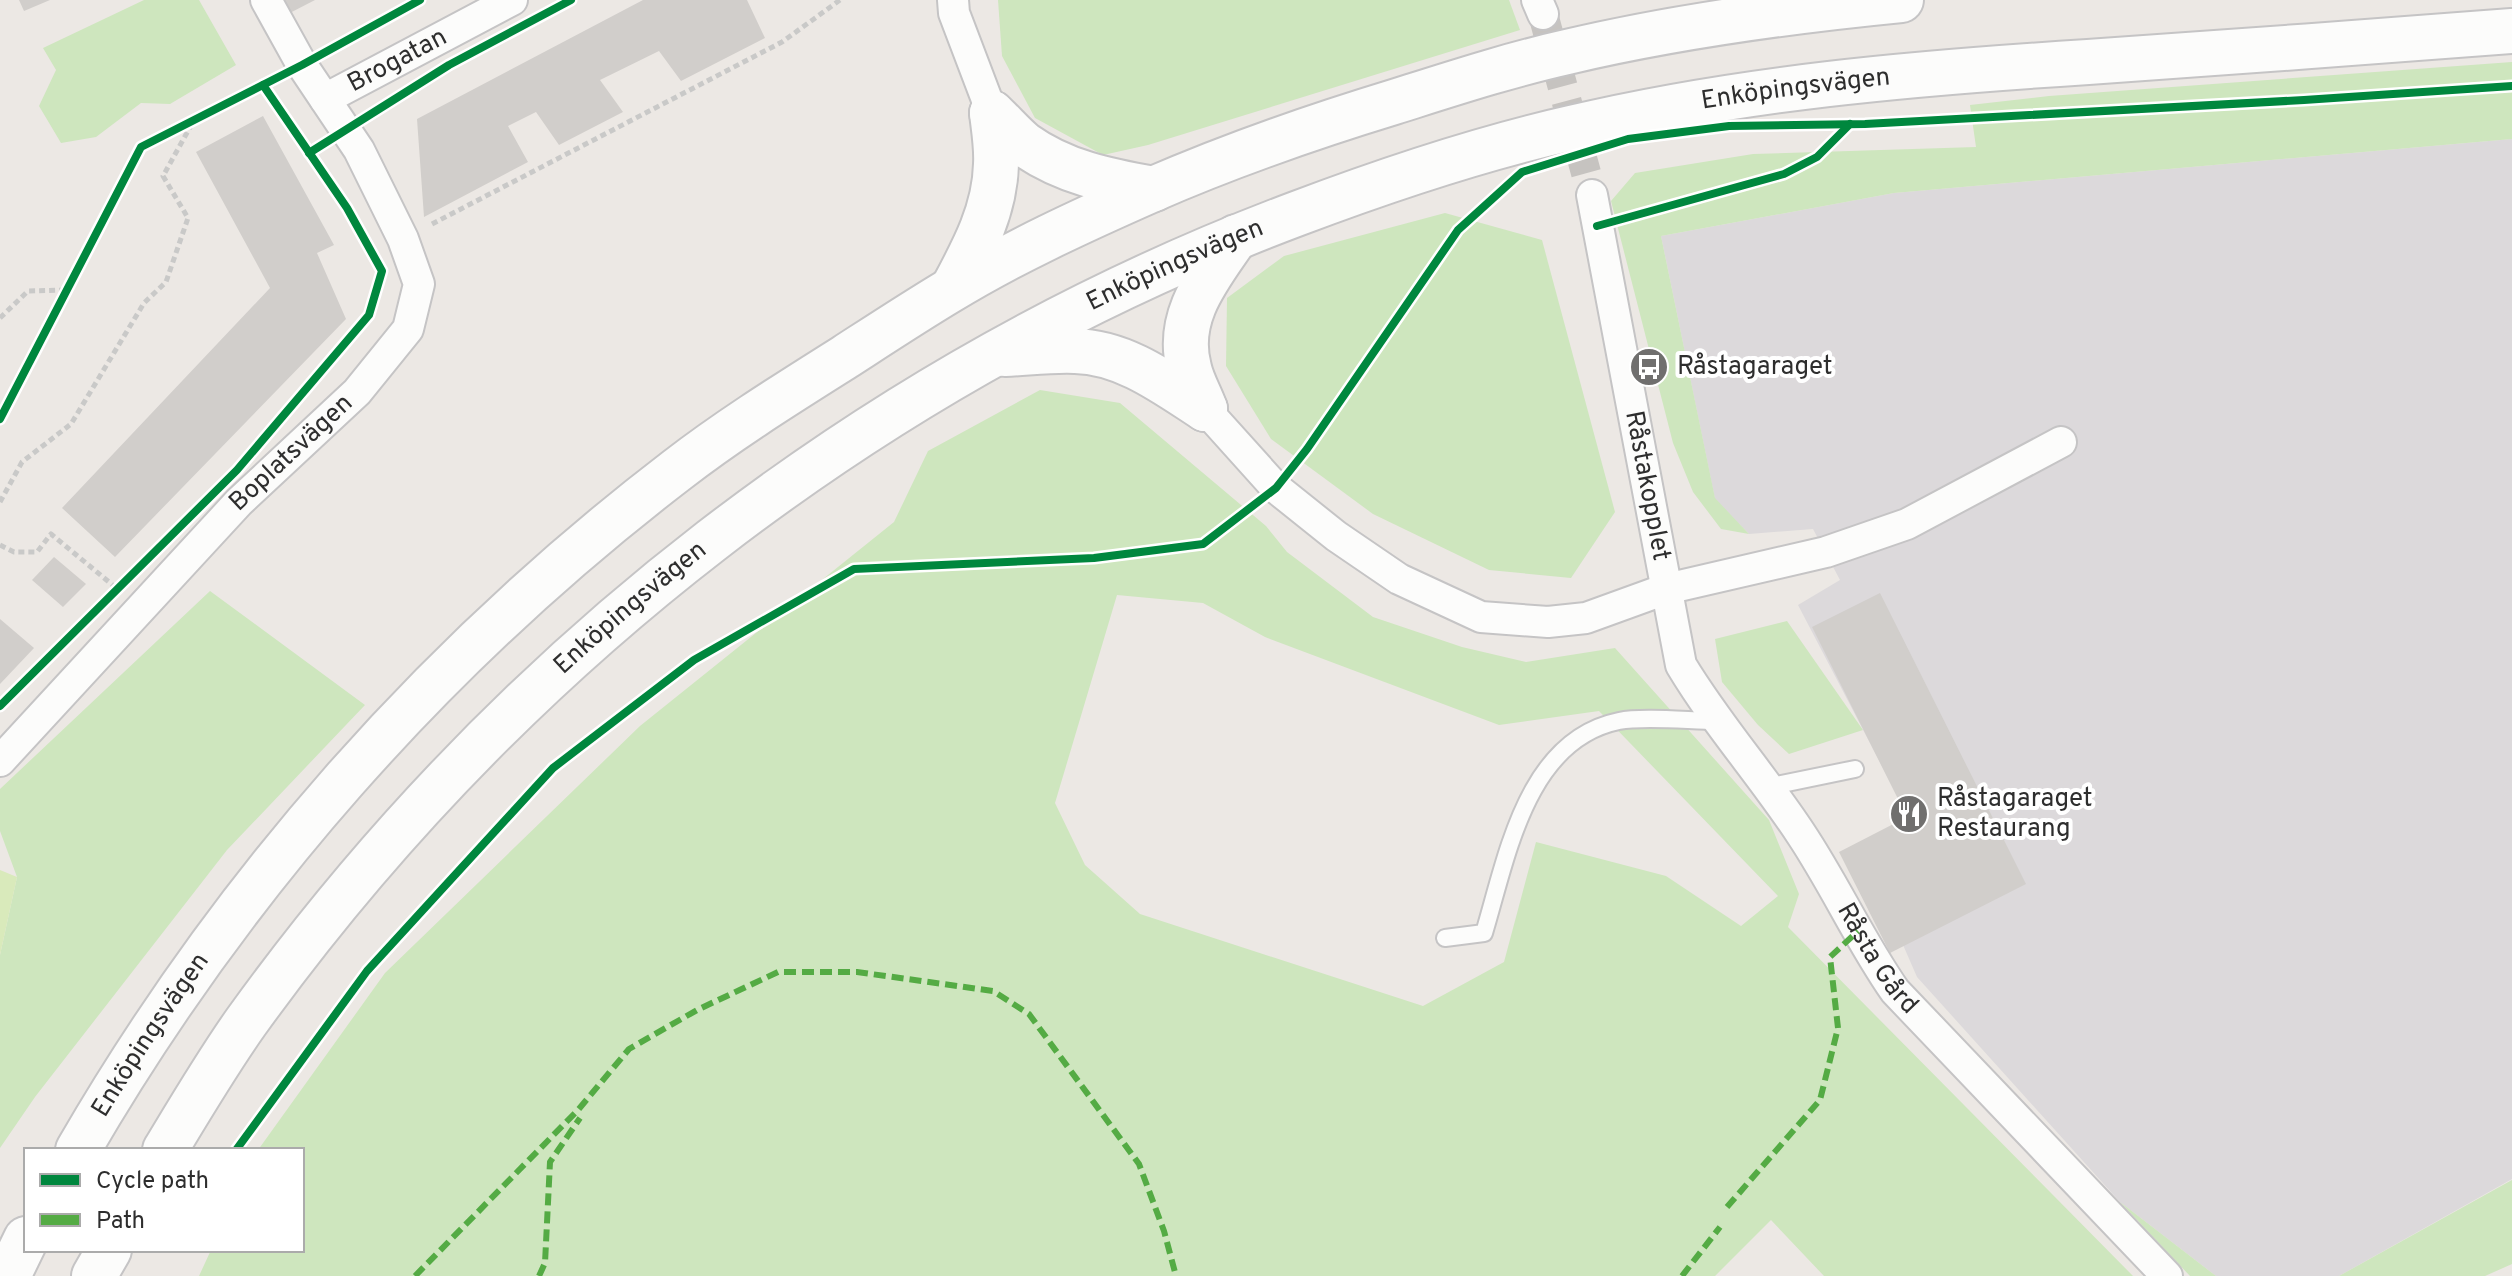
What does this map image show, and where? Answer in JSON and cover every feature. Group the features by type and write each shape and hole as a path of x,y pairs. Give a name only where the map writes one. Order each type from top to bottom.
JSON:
{"main road":[{"name":"Enköpingsvägen","path":"79,1148 168,1004 257,882 346,777 470,648 559,567 679,468 811,378 953,288 1154,189 1322,124 1564,52 1685,28 1810,9 1901,0"},
{"name":"Enköpingsvägen","path":"166,1148 242,1027 327,915 406,823 512,712 643,594 738,519 857,437 995,354 1083,306 1236,237 1373,185 1571,128 1780,89 1933,73 2512,31"},
{"path":"992,113 1024,144 1062,166 1101,180 1154,189"},
{"path":"953,288 977,243 992,200 996,163 992,113"},
{"path":"1205,409 1189,368 1184,337 1191,306 1236,237"},
{"path":"995,354 1077,351 1111,357 1145,371 1205,409"},
{"path":"8,1276 24,1243"},
{"path":"94,1276 108,1252"}],"street":[{"name":"Boplatsvägen","path":"0,761 239,502 357,392 408,329 419,284 403,239 359,150 302,65 266,0"},
{"name":"Brogatan","path":"325,99 512,0"},
{"path":"953,0 954,13 992,113"},
{"name":"Råstakopplet","path":"1592,195 1666,589"},
{"path":"1205,409 1276,488 1336,536 1399,579 1481,617 1548,622 1586,618 1666,589 1826,552 1907,524 2061,442"},
{"name":"Råsta Gård","path":"1666,589 1681,665 1717,721 1800,833 1895,991 2167,1276"}],"lane":[{"path":"1445,938 1484,933 1517,820 1552,759 1591,730 1620,721 1717,721"},
{"path":"1767,787 1855,769"}],"path":[{"path":"403,239 782,42 840,0"},
{"path":"181,127 208,113"},
{"path":"0,502 22,462 71,424 144,303 166,282 188,218 163,176 194,120"},
{"path":"61,303 74,277"},
{"path":"0,318 28,291 68,290"},
{"path":"0,545 14,552 37,552 51,534 115,594 129,579"}],"shaded area":[{"path":"2512,139 2512,1179 2339,1276 2216,1276 2120,1202 1917,977 1900,938 1956,908 1798,605 1840,580 1813,529 1749,534 1715,499 1661,236 1894,193"}],"green space":[{"path":"144,0 199,0 236,65 170,104 141,103 96,137 61,143 39,106 56,70 43,48"},
{"path":"998,0 1509,0 1520,30 1148,145 1103,155 1035,118 1002,56"},
{"path":"2512,62 2512,139 1894,193 1661,236 1715,498 1749,534 1721,529 1693,492 1673,443 1611,201 1635,173 1753,154 1976,147 1970,105 2049,96"},
{"path":"1445,213 1542,240 1615,512 1571,578 1489,570 1373,514 1271,439 1226,366 1227,298 1284,256"},
{"path":"1040,390 1120,403 1266,526 1287,552 1373,617 1462,647 1526,662 1615,648 1769,820 1799,894 1788,927 2133,1276 1824,1276 1771,1220 1715,1276 199,1276 210,1252 304,1252 304,1148 259,1148 385,973 640,726 894,522 928,451","holes":["1117,595 1203,603 1265,637 1499,725 1599,711 1778,896 1741,926 1666,876 1536,842 1504,962 1423,1006 1140,914 1085,865 1055,803"]},
{"path":"210,591 365,705 227,850 35,1097 0,1148 0,955 17,877 0,831 0,789"},
{"path":"1787,621 1863,730 1789,754 1758,725 1722,682 1715,639"},
{"path":"0,870 17,877 0,955"},
{"path":"2512,1180 2512,1264 2485,1276 2339,1276"},
{"path":"2120,1202 2216,1276 2190,1276"}],"building":[{"path":"19,0 50,0 24,11"},
{"path":"276,0 315,0 284,16"},
{"path":"643,0 747,0 765,38 681,81 659,51 600,80 623,112 559,145 536,112 508,126 528,162 424,217 417,119"},
{"path":"263,116 334,245 317,253 346,319 115,557 62,508 270,288 196,152"},
{"path":"54,557 86,584 63,607 32,580"},
{"path":"1880,593 2026,884 1890,953 1839,852 1907,817 1812,627"},
{"path":"0,619 34,648 0,684"}],"tunnel":[{"path":"1543,14 1592,195"}],"marked path":[{"path":"1727,1207 1820,1100 1838,1028 1830,957 1858,931"},
{"path":"415,1276 578,1110 629,1049 697,1010 778,972 857,972 993,991 1029,1014 1139,1164 1164,1231 1176,1276"},
{"path":"539,1276 545,1263 550,1162 580,1118"},
{"path":"1682,1276 1720,1227"}],"cycle path":[{"path":"0,419 141,147 302,65 420,0"},
{"path":"309,153 449,65 571,0"},
{"path":"0,706 237,470 369,315 382,271 347,208 263,85"},
{"path":"237,1148 367,971 553,768 694,660 854,569 1094,558 1203,544 1276,488 1307,449 1458,230 1522,172 1628,139 1729,126 1865,124 2512,86"},
{"path":"1597,226 1784,174 1817,157 1850,124"}],"place":[{"name":"Råstagaraget","path":"1649,367"},
{"name":"Råstagaraget Restaurang","path":"1909,814"}]}
